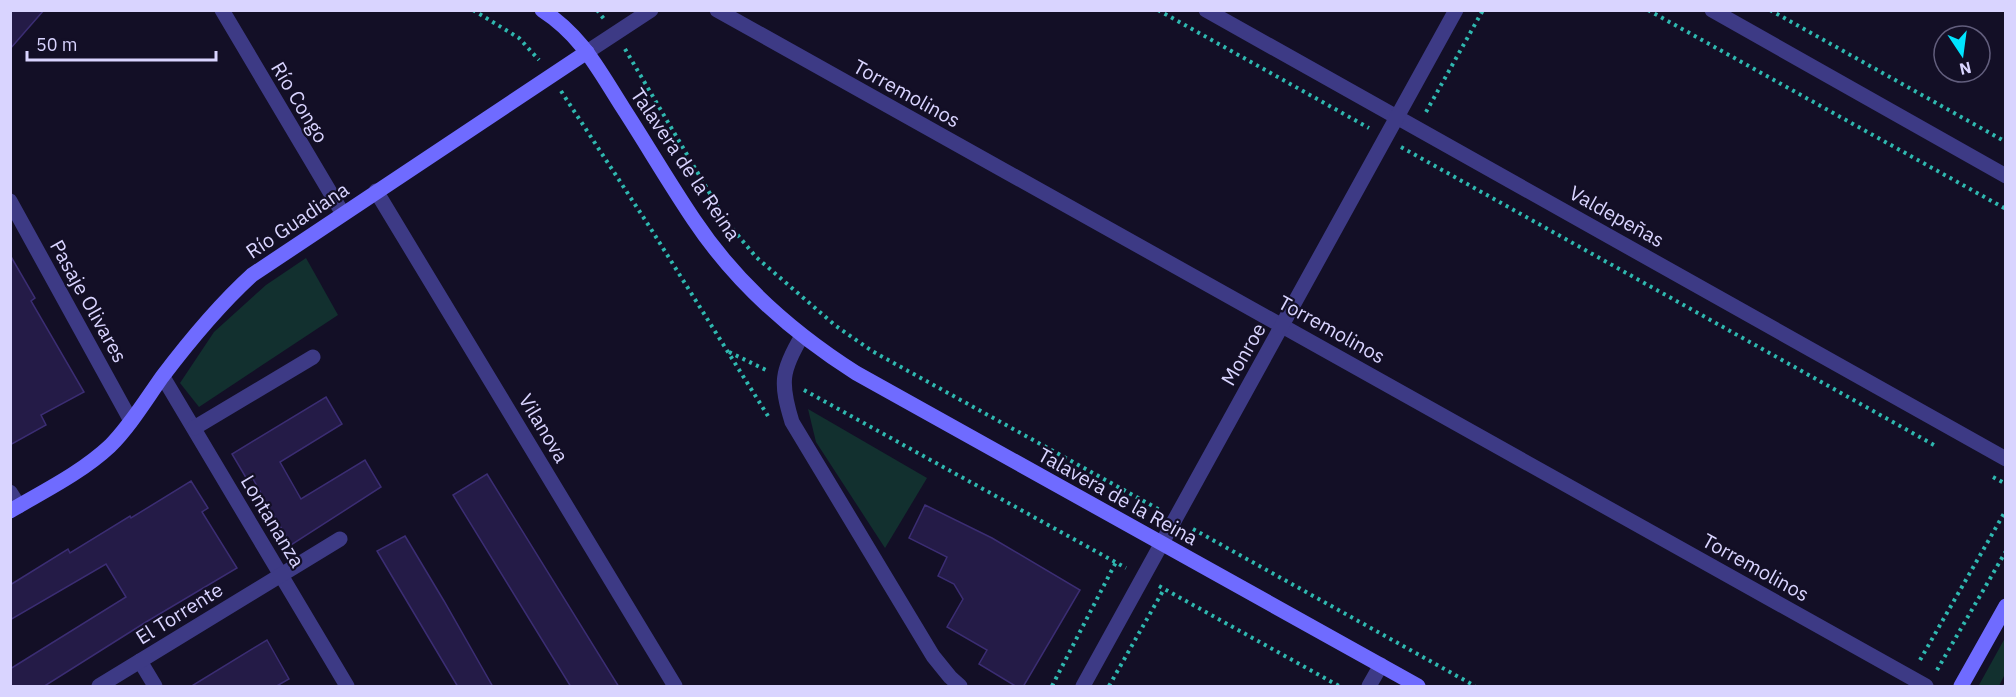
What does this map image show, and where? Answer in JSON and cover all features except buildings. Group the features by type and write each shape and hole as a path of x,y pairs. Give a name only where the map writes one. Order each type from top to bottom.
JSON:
{"street":[{"name":"Río Congo","path":"222,10 343,214"},
{"name":"Talavera de la Reina","path":"542,10 562,24 587,52 695,222 717,252 743,282 802,336 856,373 1418,687"},
{"name":"Río Guadiana","path":"15,508 95,459 110,446 202,326 252,275 651,10"},
{"name":"Torremolinos","path":"717,10 1910,677 1930,682"},
{"name":"Valdepeñas","path":"1206,10 2006,459"},
{"name":"Monroe","path":"1083,687 1456,10"},
{"path":"1712,10 2006,176"},
{"name":"Vilanova","path":"376,191 675,687"},
{"name":"Pasaje Olivares","path":"10,201 131,421"},
{"path":"802,336 790,355 783,378 784,398 792,422 933,656 960,687"},
{"path":"194,428 313,357"},
{"name":"Lontananza","path":"163,377 347,687"},
{"path":"10,492 15,508"},
{"name":"El Torrente","path":"99,687 340,539"},
{"path":"1961,687 2006,606"},
{"path":"140,661 155,687"},
{"path":"1369,687 1381,665"}],"path":[{"path":"473,10 519,38 551,76"},
{"path":"1158,10 1944,450"},
{"path":"1418,128 1483,10"},
{"path":"1648,10 2006,209"},
{"path":"1770,10 2006,142"},
{"path":"616,34 726,221 756,257 836,326 872,351 1475,687"},
{"path":"625,49 559,89 727,351 783,378 1339,687"},
{"path":"1985,473 2006,484"},
{"path":"1910,677 2006,510"},
{"path":"1930,682 2006,551"},
{"path":"1052,687 1116,562"},
{"path":"1108,687 1164,589"}],"green space":[{"path":"306,258 338,315 199,407 180,383 214,332 266,285"},
{"path":"808,409 927,478 885,548 816,442"},
{"path":"2005,638 2005,674 1999,686 1979,685"}]}
